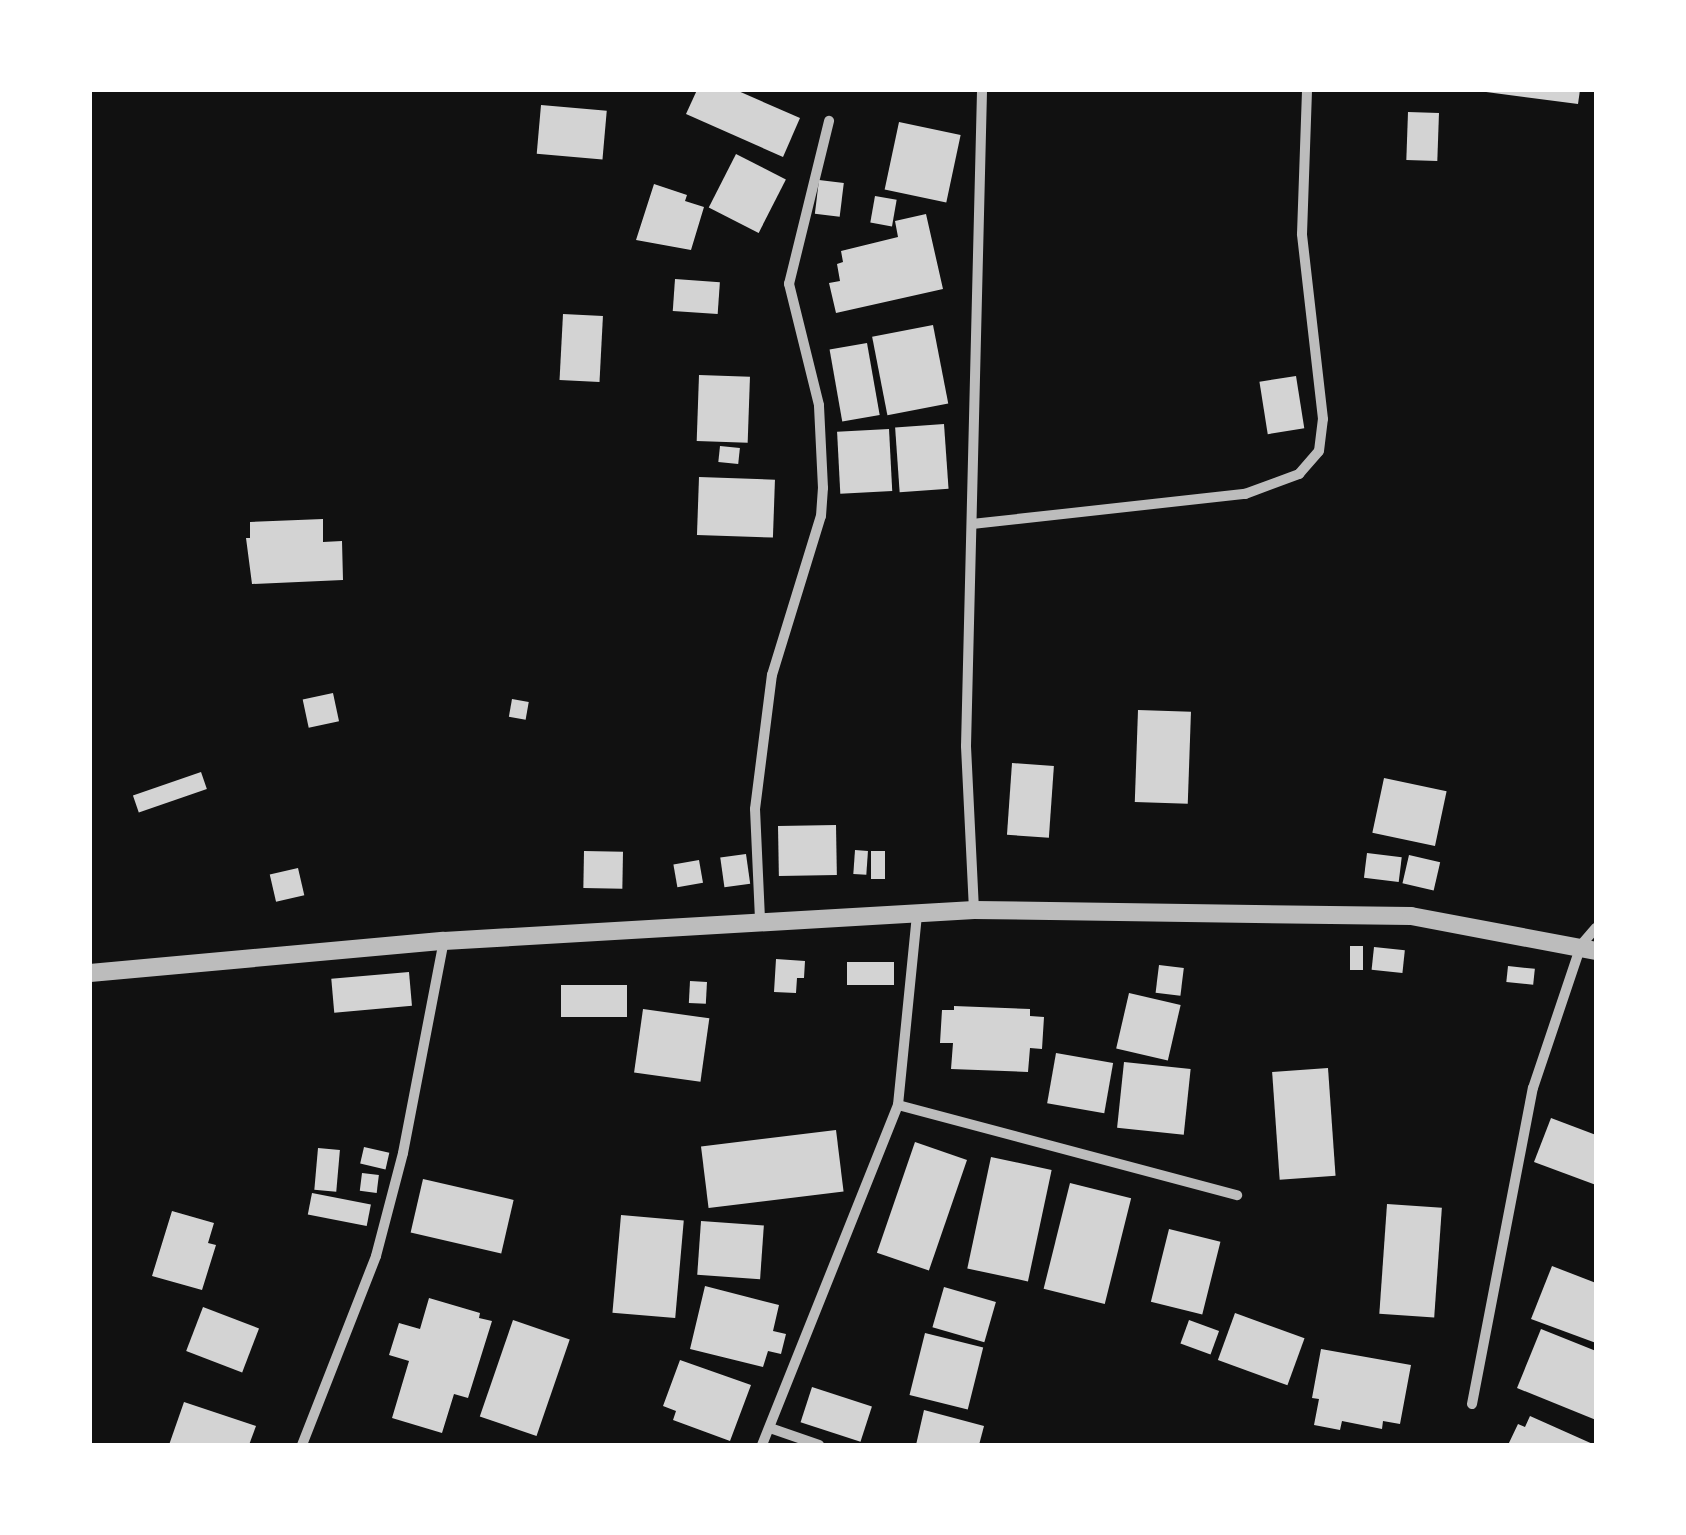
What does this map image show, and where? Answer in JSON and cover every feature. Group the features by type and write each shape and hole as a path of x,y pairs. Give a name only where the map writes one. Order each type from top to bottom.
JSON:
{"street":[{"path":"974,910 966,746 982,90"},
{"path":"972,524 1245,494 1299,474 1319,451 1323,419 1302,234 1307,90"},
{"path":"760,919 755,809 772,675 821,516 824,488 819,405 789,284 829,121"},
{"path":"90,973 444,941 760,919 974,910 1411,916 1588,948"},
{"path":"762,1445 898,1104 916,915"},
{"path":"1472,1404 1533,1088 1596,928"},
{"path":"305,1443 376,1256 403,1153 444,941"},
{"path":"898,1104 1237,1196"},
{"path":"770,1428 819,1445"}],"building":[{"path":"697,90 736,90 800,118 783,157 686,114"},
{"path":"1471,90 1580,90 1578,104"},
{"path":"541,105 607,111 602,160 537,154"},
{"path":"1408,112 1439,113 1437,161 1406,160"},
{"path":"899,122 961,135 946,203 885,189"},
{"path":"736,154 786,179 759,233 709,207"},
{"path":"819,180 844,183 840,217 815,214"},
{"path":"654,184 687,195 685,201 704,207 691,250 636,240"},
{"path":"875,196 897,200 892,226 870,223"},
{"path":"926,214 943,289 836,313 829,283 840,281 837,264 843,262 841,251 898,237 895,221"},
{"path":"675,279 720,282 718,314 673,311"},
{"path":"563,314 603,316 599,382 560,380"},
{"path":"933,325 948,404 887,415 872,337"},
{"path":"867,343 880,415 842,421 830,350"},
{"path":"699,375 750,377 748,443 697,441"},
{"path":"1296,376 1304,428 1268,434 1259,382"},
{"path":"944,424 949,489 900,492 895,427"},
{"path":"889,429 892,491 840,494 837,432"},
{"path":"720,446 740,448 738,464 718,462"},
{"path":"699,477 775,480 773,538 697,535"},
{"path":"323,519 323,542 342,541 343,580 252,584 246,538 250,538 250,522"},
{"path":"333,693 339,721 309,728 303,699"},
{"path":"512,699 529,702 526,720 509,717"},
{"path":"1138,710 1191,712 1188,804 1135,802"},
{"path":"1012,763 1054,766 1049,838 1007,835"},
{"path":"201,772 207,789 139,812 133,795"},
{"path":"1384,778 1447,791 1435,846 1372,833"},
{"path":"836,825 837,875 779,876 778,826"},
{"path":"855,850 868,851 866,875 853,874"},
{"path":"584,851 623,852 622,889 583,888"},
{"path":"871,851 885,851 885,879 871,879"},
{"path":"1367,853 1402,857 1399,882 1364,878"},
{"path":"746,854 750,884 724,887 720,858"},
{"path":"1409,855 1440,862 1434,890 1402,883"},
{"path":"699,860 703,883 677,887 673,865"},
{"path":"298,868 304,895 276,902 270,875"},
{"path":"1350,946 1363,946 1363,970 1350,970"},
{"path":"1374,947 1405,950 1402,973 1372,970"},
{"path":"776,959 805,961 804,978 797,978 796,993 774,992"},
{"path":"847,962 894,962 894,985 847,985"},
{"path":"1159,965 1184,968 1180,996 1156,993"},
{"path":"1508,966 1535,969 1533,985 1506,982"},
{"path":"409,972 412,1006 334,1013 331,979"},
{"path":"690,981 707,982 706,1004 689,1003"},
{"path":"561,985 627,985 627,1017 561,1017"},
{"path":"1129,993 1181,1005 1168,1060 1116,1049"},
{"path":"954,1006 1030,1009 1030,1016 1044,1017 1042,1049 1030,1048 1028,1072 951,1069 953,1043 940,1043 942,1010 954,1010"},
{"path":"643,1009 709,1018 700,1082 634,1072"},
{"path":"1056,1053 1113,1063 1104,1113 1047,1103"},
{"path":"1124,1062 1191,1069 1184,1135 1117,1128"},
{"path":"1328,1068 1336,1176 1280,1180 1272,1072"},
{"path":"1551,1118 1596,1135 1596,1185 1534,1162"},
{"path":"836,1130 844,1192 709,1208 701,1147"},
{"path":"915,1142 967,1160 929,1271 877,1253"},
{"path":"364,1147 389,1153 386,1169 360,1164"},
{"path":"318,1148 340,1150 336,1192 314,1190"},
{"path":"991,1157 1052,1170 1028,1281 967,1269"},
{"path":"362,1173 379,1175 377,1193 360,1191"},
{"path":"423,1179 514,1200 501,1254 411,1233"},
{"path":"1070,1183 1131,1198 1105,1304 1044,1289"},
{"path":"312,1193 371,1204 367,1226 308,1215"},
{"path":"1387,1204 1442,1208 1434,1318 1379,1314"},
{"path":"172,1211 214,1223 208,1243 216,1245 202,1290 152,1276"},
{"path":"621,1215 684,1220 675,1318 612,1313"},
{"path":"701,1221 764,1225 760,1279 697,1275"},
{"path":"1169,1229 1220,1242 1202,1315 1151,1302"},
{"path":"1552,1266 1596,1283 1596,1343 1531,1319"},
{"path":"705,1286 779,1305 773,1331 786,1334 781,1354 768,1351 763,1367 690,1349"},
{"path":"944,1287 996,1302 984,1342 932,1327"},
{"path":"429,1298 480,1313 479,1318 492,1321 468,1398 454,1394 442,1433 392,1418 409,1361 389,1355 399,1323 420,1329"},
{"path":"203,1307 259,1329 242,1372 186,1351"},
{"path":"1235,1313 1305,1338 1287,1385 1218,1360"},
{"path":"513,1320 570,1340 537,1436 480,1416"},
{"path":"1189,1320 1219,1331 1211,1354 1180,1343"},
{"path":"1541,1329 1596,1351 1596,1420 1517,1388"},
{"path":"925,1333 983,1348 968,1410 910,1395"},
{"path":"1321,1349 1411,1365 1400,1424 1383,1421 1382,1429 1342,1421 1340,1430 1314,1425 1319,1399 1312,1398"},
{"path":"680,1360 751,1385 730,1441 673,1420 676,1411 663,1406"},
{"path":"812,1387 872,1406 860,1442 801,1422"},
{"path":"184,1402 256,1426 249,1445 169,1445"},
{"path":"924,1410 984,1426 979,1445 916,1445"},
{"path":"1530,1416 1595,1445 1508,1445 1518,1424 1525,1427"}]}
